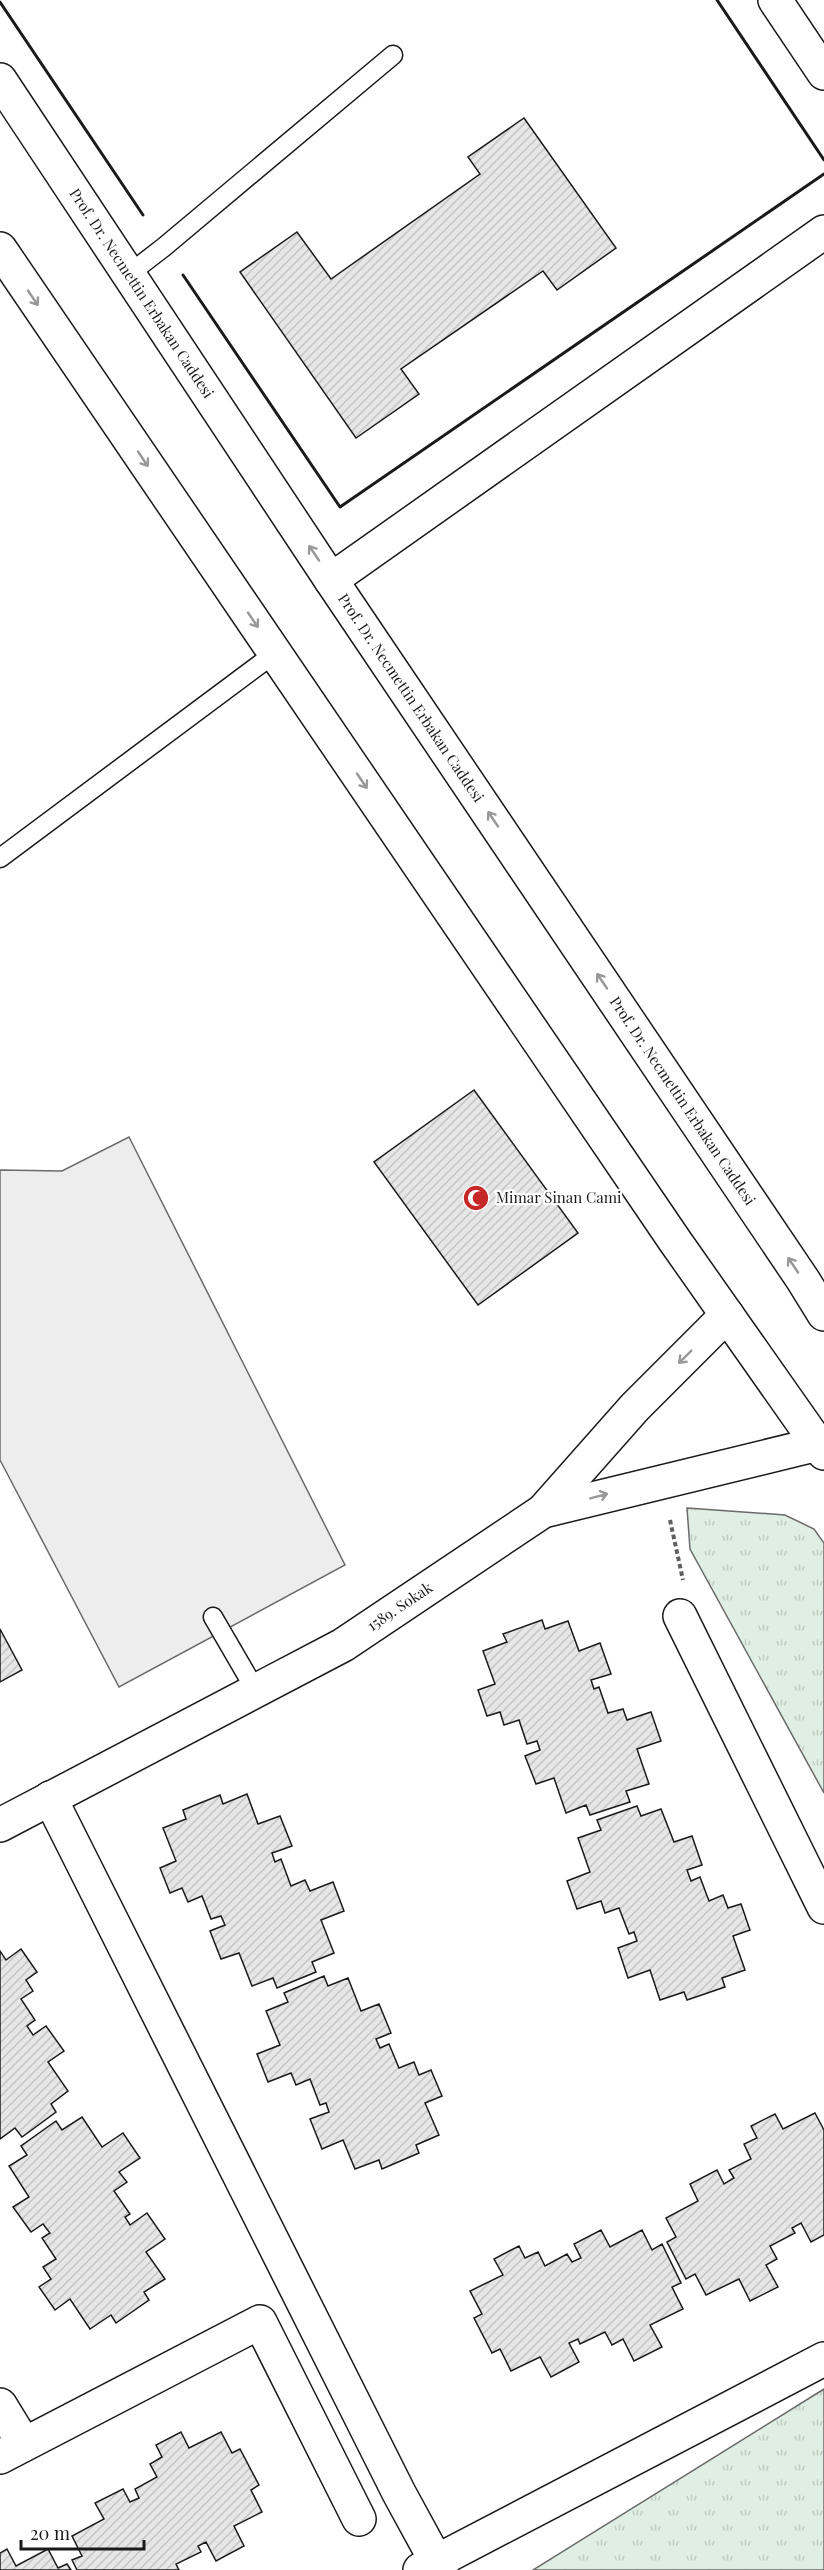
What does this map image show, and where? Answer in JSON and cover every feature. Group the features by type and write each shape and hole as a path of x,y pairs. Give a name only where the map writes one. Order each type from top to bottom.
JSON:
{"street":[{"path":"775,0 824,73"},
{"name":"Prof. Dr. Necmettin Erbakan Caddesi","path":"0,80 331,580 797,1270 824,1314"},
{"path":"331,580 824,232"},
{"path":"0,249 727,1315 821,1448"},
{"path":"543,1511 634,1407 727,1315"},
{"name":"1589. Sokak","path":"0,1825 343,1645 543,1511 661,1480 821,1448"},
{"path":"680,1616 824,1907"},
{"path":"50,1798 399,2493 433,2567 824,2359"},
{"path":"0,2405 12,2450 260,2322 359,2518"}],"lane":[{"path":"129,274 393,55"},
{"path":"0,858 275,653"},
{"path":"213,1617 256,1691"}],"path":[{"path":"661,1480 685,1592 680,1616"}],"green space":[{"path":"687,1508 785,1515 814,1529 824,1543 824,1793 690,1549"},
{"path":"824,2389 824,2570 533,2570"}],"shaded area":[{"path":"129,1137 345,1565 119,1687 0,1460 0,1170 62,1171"}],"building":[{"path":"524,118 616,248 557,290 543,271 401,369 419,394 356,438 240,272 297,232 331,279 480,174 468,157"},
{"name":"Mimar Sinan Cami","path":"474,1090 578,1233 478,1305 374,1162"},
{"path":"542,1620 545,1629 568,1621 579,1651 600,1643 611,1674 591,1680 594,1689 599,1687 608,1713 623,1709 627,1720 651,1712 661,1741 637,1749 649,1784 626,1791 630,1802 590,1815 586,1805 566,1813 554,1778 536,1784 525,1756 540,1750 537,1741 527,1744 519,1720 504,1725 500,1712 487,1716 478,1690 495,1684 483,1651 507,1642 503,1634"},
{"path":"0,1629 22,1670 0,1682"},
{"path":"247,1794 258,1824 280,1816 292,1846 272,1853 275,1862 281,1859 291,1886 305,1880 310,1891 333,1882 344,1911 321,1920 334,1953 312,1962 316,1972 277,1988 273,1978 252,1986 239,1953 221,1959 210,1931 225,1925 221,1916 211,1919 202,1896 188,1902 182,1888 170,1893 160,1868 176,1861 163,1828 186,1819 183,1810 220,1795 223,1804"},
{"path":"637,1806 641,1816 661,1809 674,1842 692,1836 702,1865 687,1870 691,1881 700,1877 709,1901 723,1895 728,1908 741,1904 750,1930 733,1936 745,1970 722,1978 725,1987 687,2000 684,1992 660,2000 650,1970 628,1978 618,1948 637,1941 634,1932 629,1934 619,1908 605,1913 601,1901 577,1909 567,1881 590,1872 578,1838 601,1830 597,1820"},
{"path":"21,1949 37,1972 26,1980 33,1991 21,1999 35,2020 27,2026 33,2035 46,2026 64,2051 48,2062 68,2091 51,2104 56,2112 22,2137 15,2128 0,2139 0,1951 6,1960"},
{"path":"324,1976 328,1986 348,1978 361,2011 379,2004 391,2033 376,2039 380,2048 389,2044 399,2068 414,2062 419,2075 431,2070 442,2096 425,2103 439,2135 416,2145 419,2153 382,2169 379,2160 355,2169 343,2140 322,2149 310,2119 329,2112 326,2103 320,2105 310,2079 296,2085 291,2073 268,2082 257,2054 280,2045 266,2011 288,2002 284,1993"},
{"path":"815,2113 824,2130 824,2235 811,2242 801,2223 792,2228 795,2233 770,2246 777,2259 766,2265 778,2287 750,2301 739,2279 706,2295 695,2274 686,2279 667,2242 676,2237 666,2218 698,2201 690,2184 717,2170 724,2184 734,2178 729,2170 751,2159 744,2144 757,2138 751,2126 775,2114 783,2129"},
{"path":"82,2117 102,2147 123,2133 140,2158 119,2172 127,2182 114,2191 130,2214 125,2217 130,2225 147,2213 165,2239 146,2252 165,2279 144,2292 149,2300 116,2323 111,2315 90,2329 70,2299 55,2310 39,2287 51,2279 43,2267 56,2259 42,2238 50,2233 43,2224 31,2232 13,2207 29,2197 9,2166 27,2155 21,2146 56,2121 62,2130"},
{"path":"601,2230 610,2247 642,2230 652,2250 662,2244 681,2283 672,2287 683,2309 650,2325 662,2347 634,2361 623,2339 612,2345 605,2332 580,2344 578,2339 569,2343 579,2362 551,2377 540,2357 511,2371 500,2349 492,2353 474,2318 482,2314 470,2291 503,2275 494,2259 519,2246 525,2258 538,2252 545,2266 567,2254 572,2262 581,2258 574,2244"},
{"path":"181,2432 189,2448 221,2432 232,2453 240,2449 259,2485 251,2490 262,2512 234,2526 244,2546 216,2561 206,2542 198,2546 201,2552 176,2564 179,2570 77,2570 72,2560 82,2556 72,2536 104,2519 95,2503 123,2489 130,2502 139,2498 135,2489 157,2477 150,2464 162,2457 156,2445"},
{"path":"7,2549 16,2566 48,2549 58,2568 67,2564 71,2570 0,2570 0,2553"}],"wall":[{"path":"717,0 824,160"},
{"path":"0,2 143,215"},
{"path":"183,275 340,507 824,174"}],"place":[{"name":"Mimar Sinan Cami","path":"476,1198"}]}
